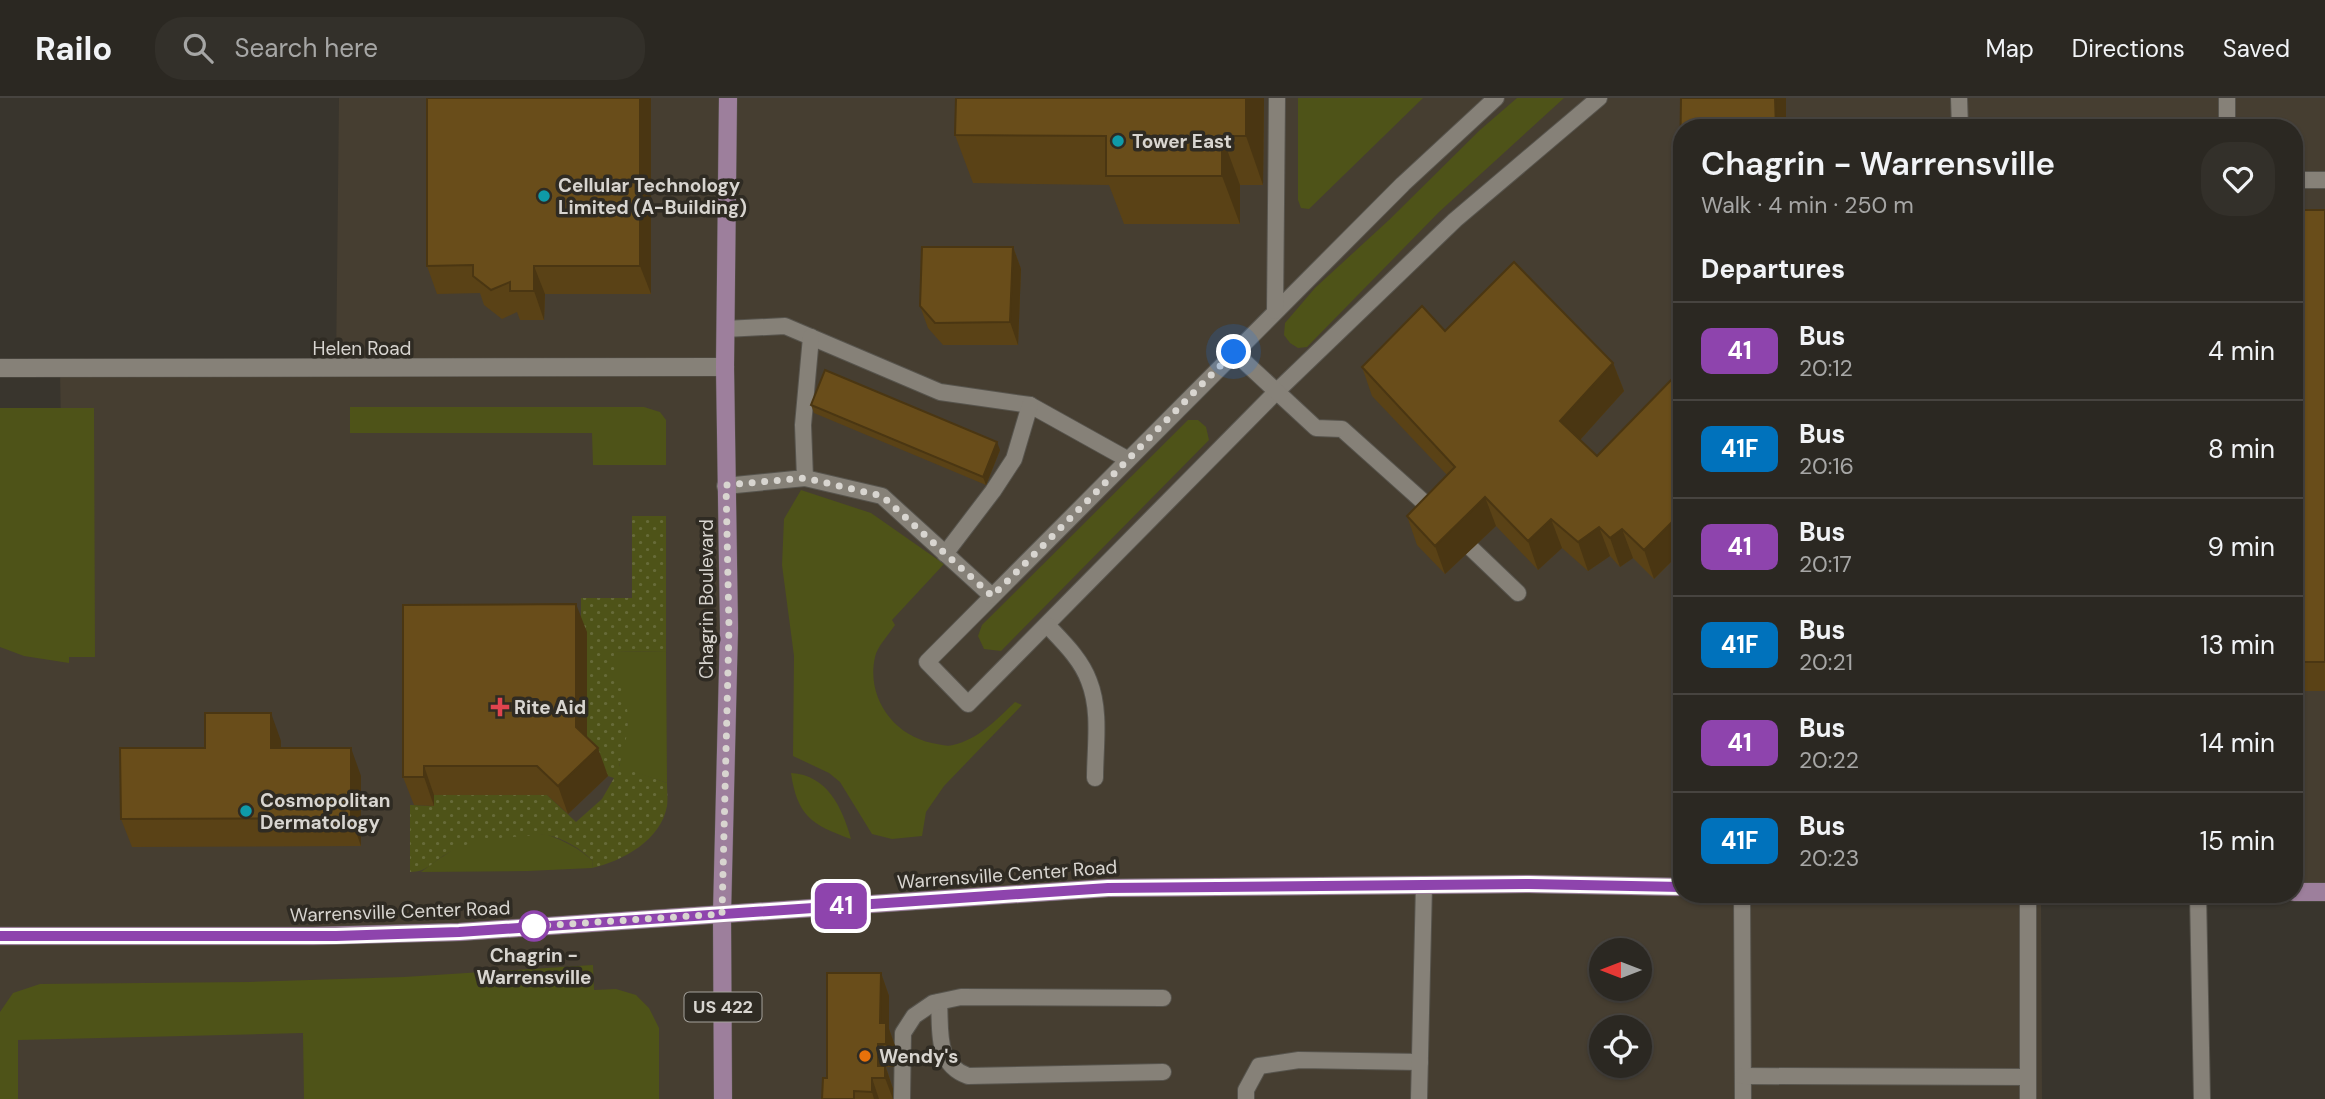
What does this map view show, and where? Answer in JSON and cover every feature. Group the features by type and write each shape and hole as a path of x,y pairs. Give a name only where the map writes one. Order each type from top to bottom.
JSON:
{"main road":[{"name":"Chagrin Boulevard","path":"723,1099 722,914 729,628 725,367 728,98"},
{"name":"Warrensville Center Road","path":"0,936 382,935 1108,888 1578,884 1673,887"},
{"path":"2303,892 2325,892"}],"street":[{"name":"Helen Road","path":"0,368 725,367"}],"lane":[{"path":"1275,311 1277,98"},
{"path":"1496,98 1456,133 1275,311 927,662 968,704 1276,392 1455,220 1599,98"},
{"path":"1959,98 1960,119"},
{"path":"2227,98 2227,119"},
{"path":"2303,180 2325,180"},
{"path":"726,329 785,326 940,392 1030,405 1127,459"},
{"path":"805,478 803,425 811,337"},
{"path":"1234,352 1316,428 1342,429 1443,519"},
{"path":"945,554 1014,459 1030,405"},
{"path":"726,485 805,478 882,496 992,596"},
{"path":"1472,549 1518,593"},
{"path":"1047,625 1066,645 1089,681 1095,706 1095,778"},
{"path":"1419,1099 1424,885"},
{"path":"1742,903 1743,1099"},
{"path":"2028,903 2028,1099"},
{"path":"2198,903 2202,1099"},
{"path":"902,1099 903,1033 914,1016 933,1003 961,998 1163,998"},
{"path":"939,1002 941,1044 946,1061 954,1071 968,1076 1163,1072"},
{"path":"1246,1099 1246,1090 1259,1066 1299,1060 1420,1062"},
{"path":"1743,1076 2028,1077"}],"shaded area":[{"path":"339,98 2325,98 2325,892 2303,892 2303,119 1673,119 1673,903 2041,903 2042,1099 0,1099 0,560 63,560 60,368 336,369"}],"green space":[{"path":"1298,98 1423,98 1309,209 1301,208 1298,200"},
{"path":"1517,98 1564,98 1439,212 1307,347 1298,348 1290,343 1284,335 1285,323 1315,288"},
{"path":"350,407 644,407 660,412 666,420 666,465 593,465 592,433 350,433"},
{"path":"0,408 94,408 95,657 69,657 69,663 24,656 0,647"},
{"path":"1188,420 1198,420 1206,427 1209,440 1001,651 984,649 978,636 982,625"},
{"path":"801,490 871,513 944,564 892,620 895,625 876,653 873,672 875,686 879,700 894,723 918,739 950,746 979,734 1015,702 1022,705 944,786 926,812 922,836 892,839 872,834 840,782 829,773 793,756 794,656 782,565 784,519"},
{"path":"632,516 666,516 666,651 614,652 628,717 619,766 667,783 667,806 657,829 649,839 628,854 592,868 593,861 578,848 560,839 542,835 477,841 448,853 426,868 410,872 410,805 434,806 434,795 547,795 576,822 602,799 614,778 608,776 587,756 587,633 581,632 581,598 632,598"},
{"path":"666,651 667,783 619,767 628,722 614,669 614,652"},
{"path":"791,773 804,775 823,786 838,805 851,839 826,829 808,817 797,799"},
{"path":"546,834 582,852 593,861 592,868 421,872 453,850 474,840"},
{"path":"593,965 594,990 616,989 636,995 649,1008 659,1028 659,1099 304,1099 303,1033 18,1040 18,1099 0,1099 0,1012 13,993 40,984 404,977"}],"building":[{"name":"Cellular Technology Limited (A-Building)","path":"427,98 640,98 640,266 534,266 534,291 510,291 510,282 491,290 473,276 473,265 427,266"},
{"path":"956,98 1246,98 1246,136 1222,136 1222,176 1106,176 1106,136 955,135"},
{"path":"1681,98 1775,98 1776,119 1681,119"},
{"path":"2303,210 2325,210 2325,662 2303,662"},
{"path":"922,247 1013,247 1010,322 935,323 920,306"},
{"path":"1514,262 1613,363 1560,421 1597,456 1673,378 1673,521 1644,550 1622,529 1610,538 1599,527 1578,542 1551,519 1528,541 1485,497 1435,546 1407,516 1455,467 1362,367 1422,306 1445,331"},
{"path":"825,370 997,442 983,477 811,405"},
{"name":"Rite Aid","path":"576,604 576,727 598,748 558,786 537,766 424,766 424,777 403,777 403,605"},
{"name":"Cosmopolitan Dermatology","path":"205,713 271,713 271,748 351,748 351,818 121,819 120,748 205,748"},
{"name":"Wendy's","path":"827,973 881,973 880,1023 886,1023 886,1044 878,1044 878,1066 885,1066 885,1078 872,1078 872,1092 854,1091 854,1099 822,1099 823,1078 827,1078"}],"bus line":[{"name":"41","path":"0,936 336,936 459,932 1108,888 1529,884 1673,887"}],"place":[{"name":"Tower East","path":"1118,141"},
{"name":"Cellular Technology Limited (A-Building)","path":"544,196"},
{"name":"Rite Aid","path":"500,707"},
{"name":"Cosmopolitan Dermatology","path":"246,811"},
{"name":"Chagrin - Warrensville","path":"534,926"},
{"name":"Wendy's","path":"865,1056"}],"route":[{"path":"534,926 522,927 722,914 729,628 726,485 805,478 882,496 992,596 1234,352"}]}
